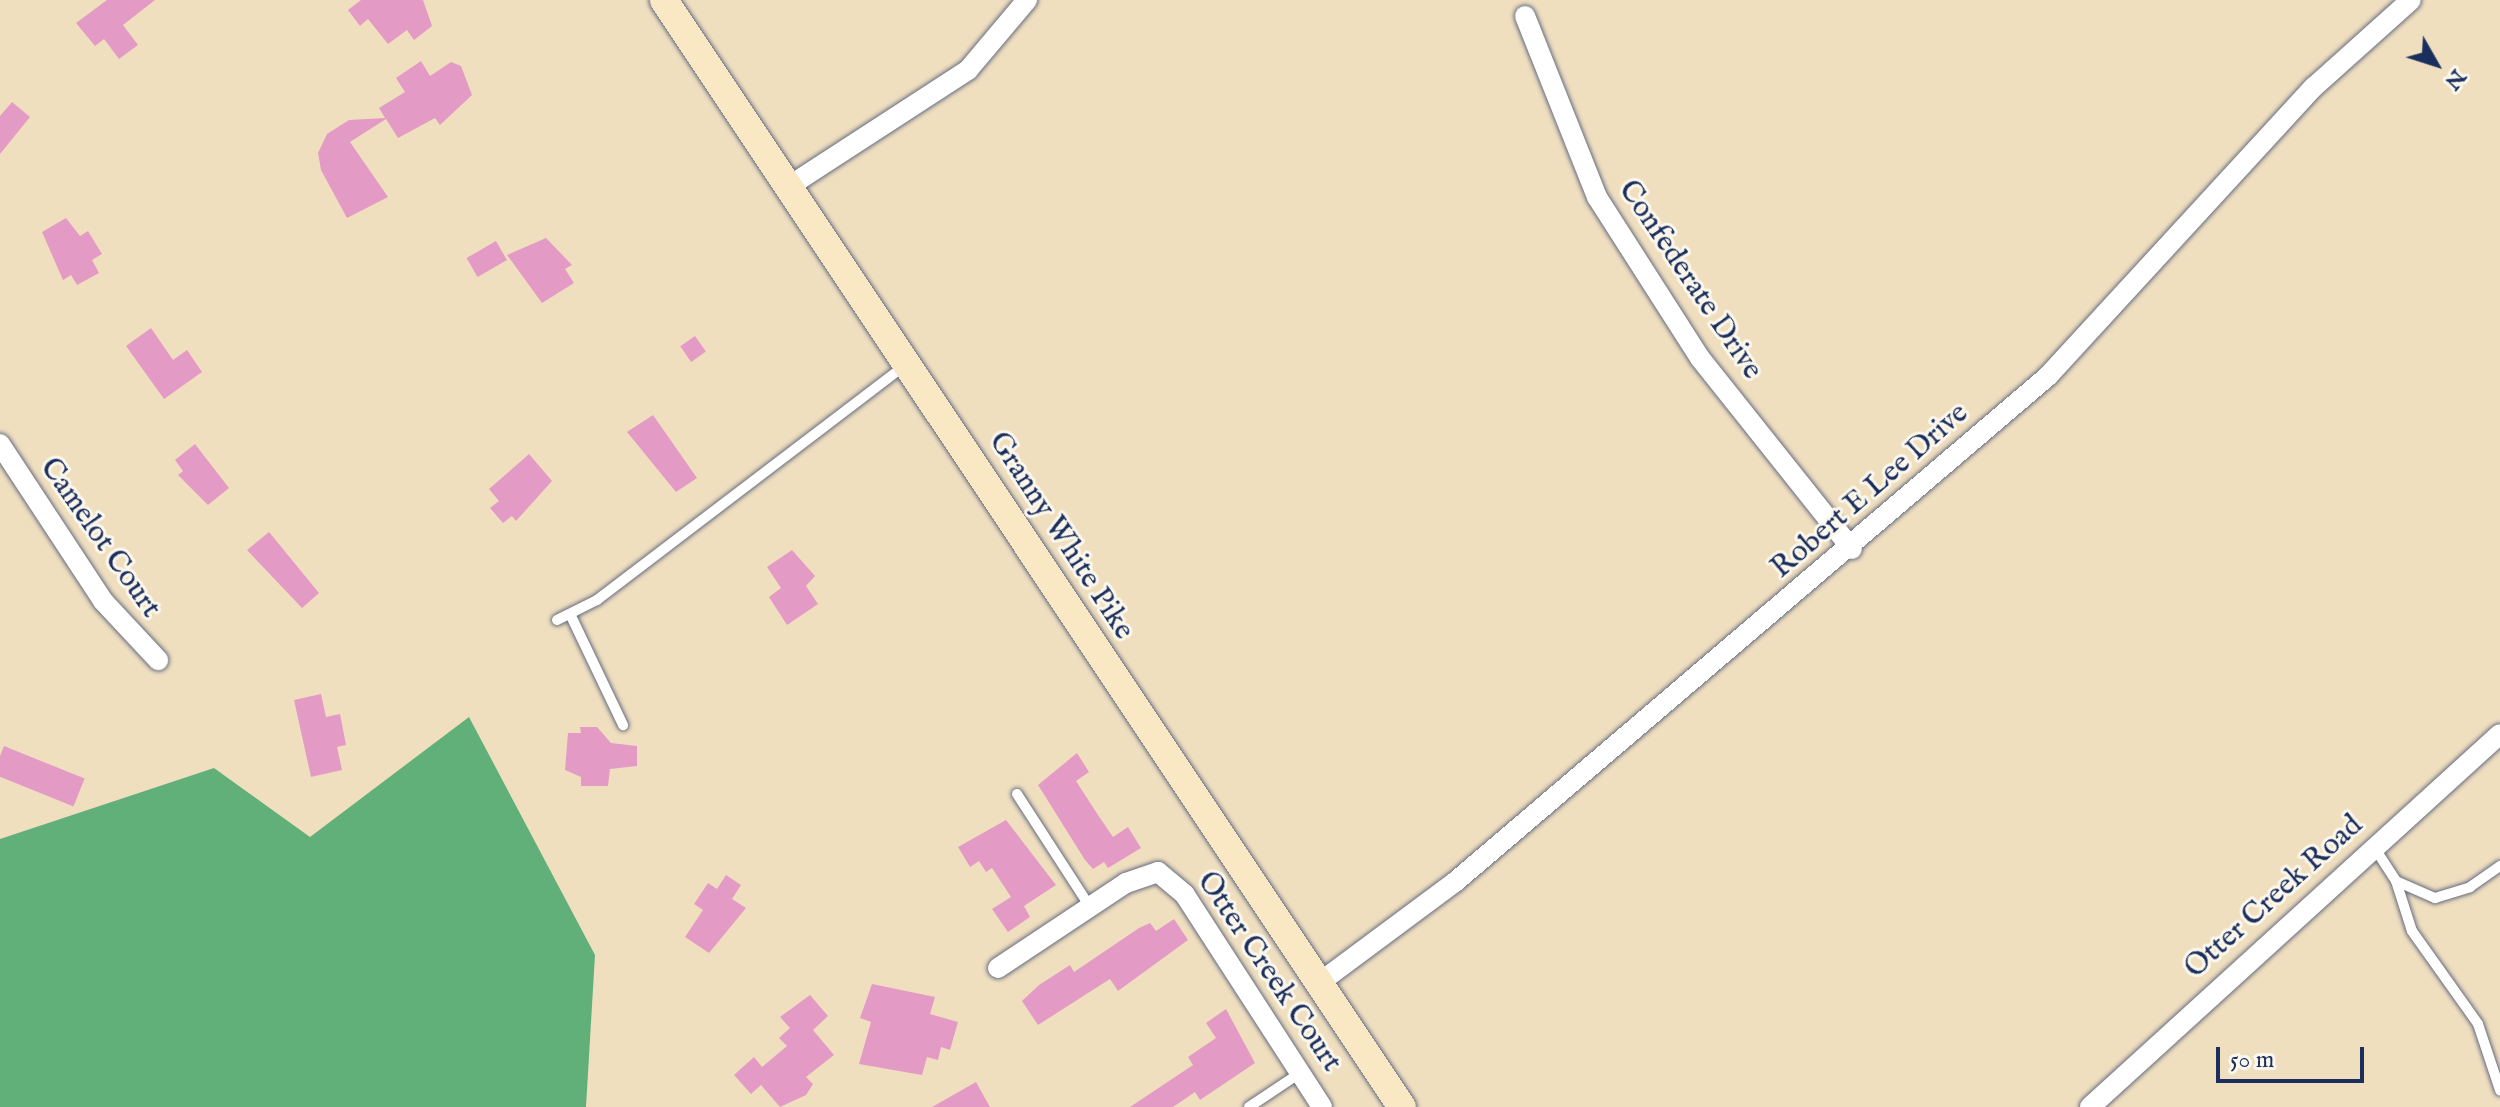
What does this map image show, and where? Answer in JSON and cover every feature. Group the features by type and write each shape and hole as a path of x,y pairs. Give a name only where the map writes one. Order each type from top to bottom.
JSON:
{"main road":[{"name":"Granny White Pike","path":"664,0 908,363 1153,742 1323,980 1402,1107"}],"street":[{"path":"788,187 968,70 1027,0"},
{"name":"Robert E Lee Drive","path":"1323,980 1433,900 1852,549 2048,376 2314,87 2411,0"},
{"name":"Confederate Drive","path":"1525,16 1597,197 1700,358 1852,549"},
{"name":"Camelot Court","path":"0,444 103,601 158,660"},
{"name":"Otter Creek Road","path":"2090,1107 2374,847 2497,744"},
{"name":"Otter Creek Court","path":"998,968 1138,877 1169,877 1322,1107"}],"lane":[{"path":"557,620 571,616 908,363"},
{"path":"571,616 623,725"},
{"path":"1017,794 1090,907"},
{"path":"2374,847 2396,881 2412,931 2478,1024 2500,1090"},
{"path":"2396,881 2435,898 2470,887 2500,866"},
{"path":"1249,1107 1300,1073"}],"green space":[{"path":"469,717 595,955 586,1107 0,1107 0,839 214,768 310,837"}],"building":[{"path":"107,0 155,0 123,25 138,45 119,59 104,39 95,46 76,23"},
{"path":"361,0 423,0 432,26 414,40 407,30 388,44 368,19 360,26 348,10"},
{"path":"421,61 430,76 451,62 461,66 472,95 440,125 435,118 398,138 386,119 350,142 388,197 347,218 321,170 318,153 327,134 349,120 385,118 379,108 405,92 396,78"},
{"path":"12,102 30,117 0,154 0,116"},
{"path":"66,218 80,236 88,231 102,254 92,260 99,273 77,285 71,275 63,280 42,232"},
{"path":"546,238 572,265 565,269 574,283 542,303 507,255"},
{"path":"496,241 507,260 478,277 467,258"},
{"path":"151,328 173,360 187,350 202,372 164,399 126,346"},
{"path":"695,336 706,352 691,362 680,346"},
{"path":"653,415 697,478 676,492 627,432"},
{"path":"195,444 229,488 208,505 178,475 183,471 175,460"},
{"path":"529,454 552,481 516,521 512,516 503,523 490,508 499,501 489,489"},
{"path":"269,532 319,593 302,608 247,550"},
{"path":"792,550 815,576 806,586 818,604 787,625 769,597 781,588 767,567"},
{"path":"321,694 326,717 340,714 346,745 337,747 342,770 311,777 294,700"},
{"path":"580,727 597,727 611,743 637,746 637,766 610,769 608,786 581,786 581,777 565,770 568,733 581,733"},
{"path":"4,746 85,779 73,806 0,777 0,756"},
{"path":"1077,753 1089,772 1076,781 1098,815 1113,837 1128,827 1141,848 1108,868 1104,862 1093,869 1085,860 1038,785"},
{"path":"1006,820 1056,885 1024,906 1030,917 1008,932 992,909 1011,897 992,868 986,872 979,861 970,867 958,847"},
{"path":"726,875 741,885 732,899 746,908 709,953 685,937 703,910 694,904 708,883 717,889"},
{"path":"1174,919 1188,940 1118,991 1110,979 1038,1025 1022,1001 1039,985 1070,965 1074,972 1139,928 1150,923 1156,931"},
{"path":"872,984 935,997 930,1014 958,1022 950,1050 941,1047 938,1060 927,1057 922,1075 859,1064 871,1022 860,1018"},
{"path":"810,995 828,1016 813,1030 834,1055 806,1077 813,1084 806,1095 780,1107 761,1085 751,1094 734,1075 754,1057 762,1067 787,1046 779,1038 790,1028 780,1017"},
{"path":"1226,1009 1255,1063 1200,1100 1195,1092 1173,1107 1130,1107 1193,1065 1188,1057 1216,1038 1206,1023"},
{"path":"976,1082 990,1107 932,1107"}]}
